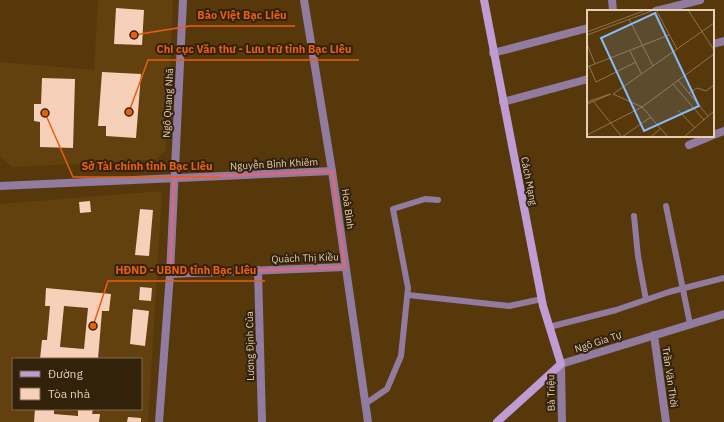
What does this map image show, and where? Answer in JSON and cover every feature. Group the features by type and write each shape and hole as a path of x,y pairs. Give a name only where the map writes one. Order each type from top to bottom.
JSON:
{"main road":[{"name":"Cách Mạng","path":"484,0 493,53 542,298 560,364"},
{"name":"Ngô Gia Tự","path":"497,422 560,364"}],"street":[{"name":"Ngô Quang Nhã","path":"159,422 170,274 183,0"},
{"name":"Hoà Bình","path":"304,0 332,171 368,422"},
{"path":"612,0 613,10"},
{"path":"660,10 700,0"},
{"path":"493,53 587,28"},
{"path":"714,44 724,41"},
{"path":"503,102 587,79"},
{"path":"714,135 724,131"},
{"path":"689,145 709,137"},
{"name":"Nguyễn Bỉnh Khiêm","path":"0,186 332,171"},
{"name":"Quách Thị Kiều","path":"170,274 345,267"},
{"name":"Lương Định Của","path":"258,270 262,422"},
{"name":"Ngô Gia Tự","path":"560,364 724,314"},
{"name":"Trần Văn Thời","path":"654,335 666,422"},
{"name":"Bà Triệu","path":"560,364 562,422"}],"lane":[{"path":"365,404 388,389 401,356 408,288 393,209 425,199 438,200"},
{"path":"666,206 690,324"},
{"path":"634,216 638,256 646,300"},
{"path":"549,327 616,310 682,289 724,278"},
{"path":"408,295 509,306 542,298"}],"highlighted area":[{"path":"332,171 345,267 170,274 174,178"}],"shaded area":[{"path":"98,0 173,0 166,150 155,160 12,167 0,156 0,62 94,70"},
{"path":"162,191 148,422 0,422 0,204"}],"building":[{"path":"116,8 144,10 142,45 114,44"},
{"path":"102,72 141,74 136,138 106,136 106,126 98,126"},
{"path":"42,78 75,79 73,148 40,147 40,122 34,121 34,104 41,104"},
{"path":"90,201 91,212 80,213 79,202"},
{"path":"140,209 153,210 149,256 135,255"},
{"path":"140,287 152,288 151,301 139,300"},
{"path":"46,288 111,294 109,311 102,311 98,358 40,358 42,340 47,340 50,306 45,306","holes":["64,306 88,308 84,349 60,347"]},
{"path":"133,309 149,311 145,346 130,344"},
{"path":"35,410 54,410 54,414 78,416 78,410 93,410 92,414 100,414 99,422 34,422"},
{"path":"128,417 141,418 141,422 127,422"}],"place":[{"name":"Bảo Việt Bạc Liêu","path":"134,35"},
{"name":"Chi cục Văn thư - Lưu trữ tỉnh Bạc Liêu","path":"129,112"},
{"name":"Sở Tài chính tỉnh Bạc Liêu","path":"45,113"},
{"name":"HĐND - UBND tỉnh Bạc Liêu","path":"93,326"}]}
